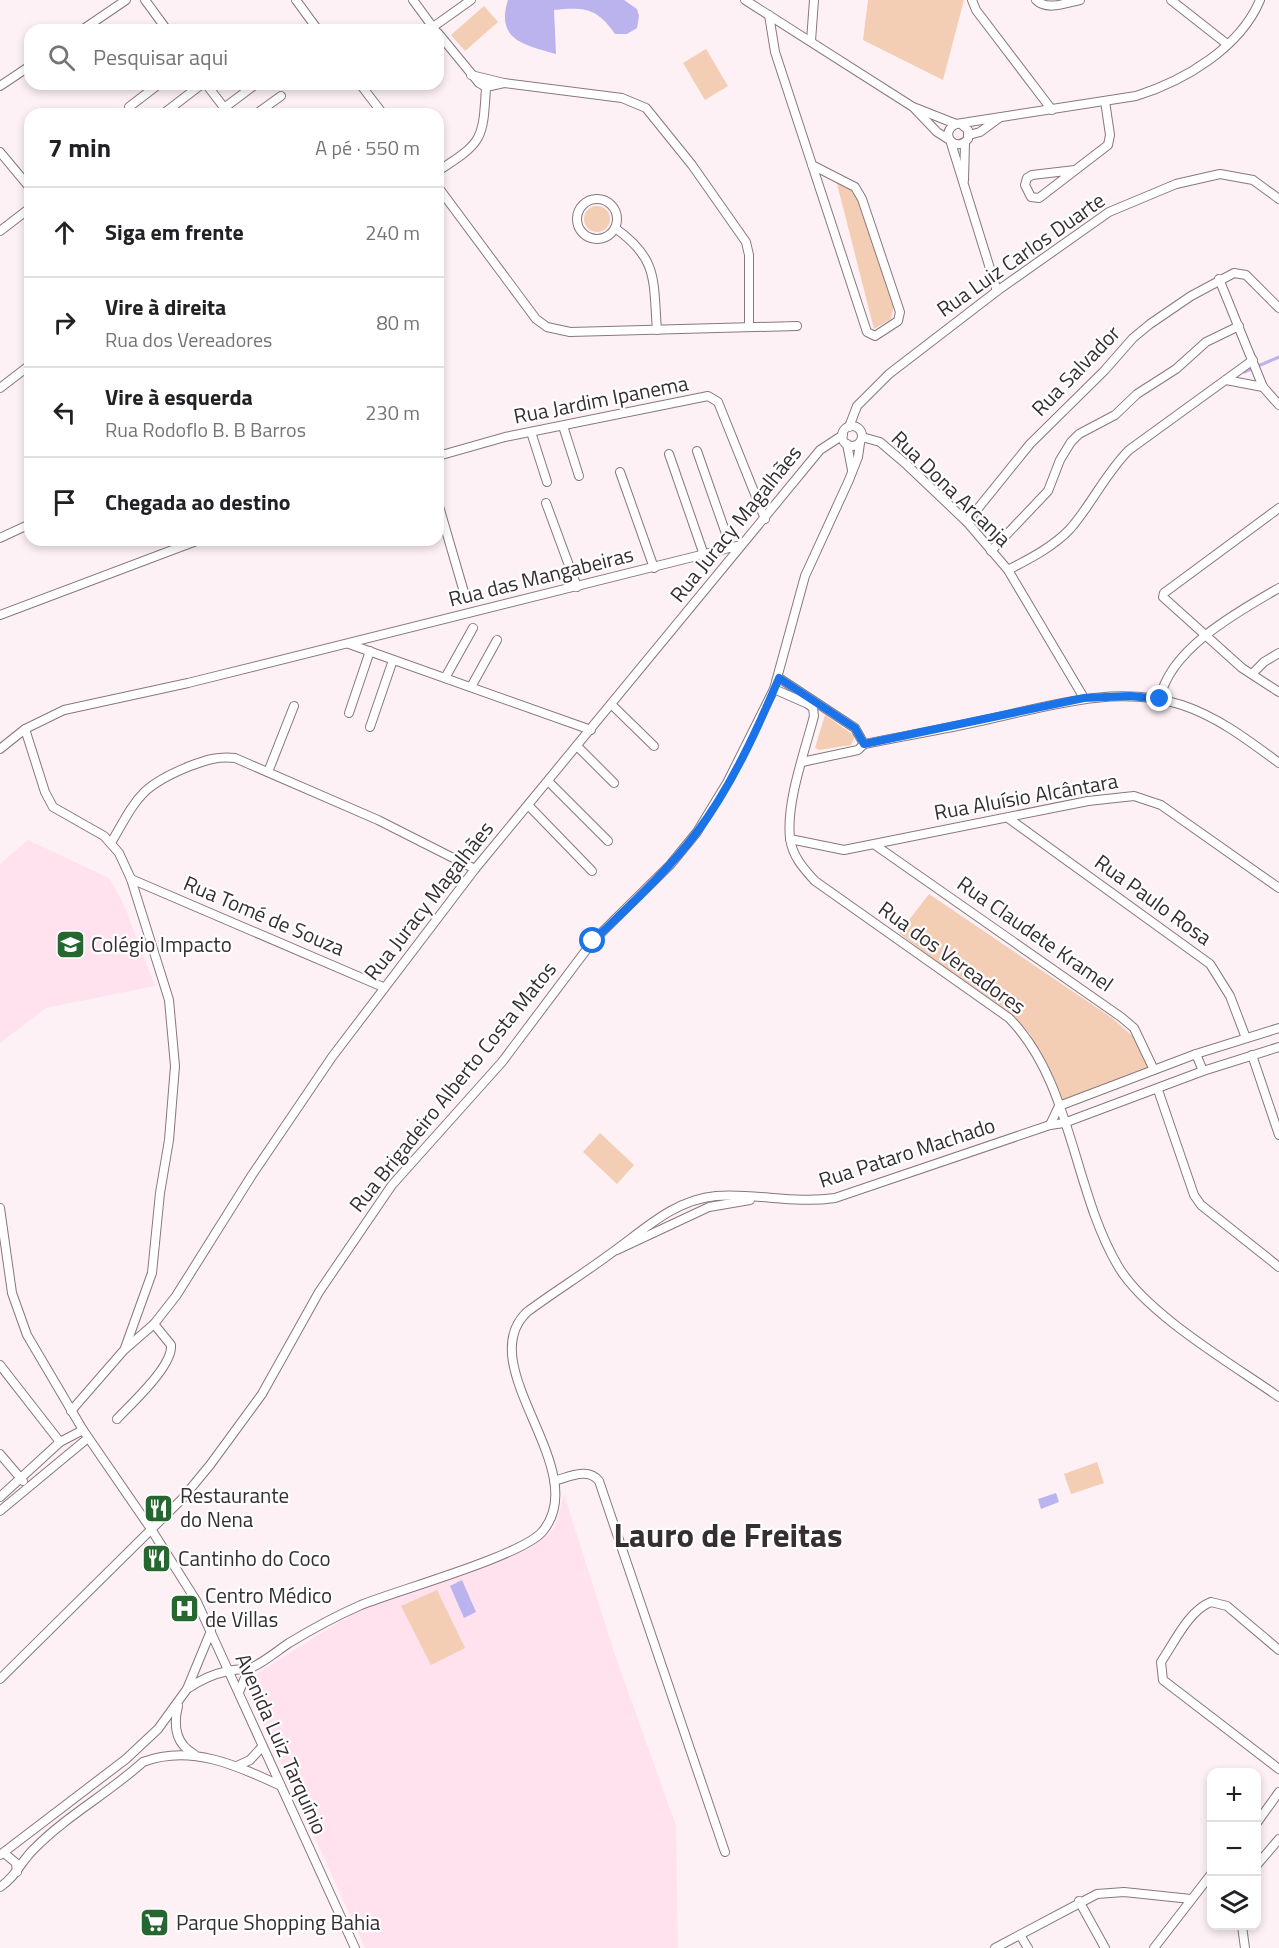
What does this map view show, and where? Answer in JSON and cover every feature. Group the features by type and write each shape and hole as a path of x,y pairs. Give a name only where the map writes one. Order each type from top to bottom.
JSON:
{"street":[{"path":"91,24 126,0"},
{"path":"145,0 163,24"},
{"path":"296,0 314,24"},
{"path":"412,0 431,24"},
{"path":"443,24 471,0"},
{"path":"745,0 913,107 965,126 967,139 964,186"},
{"path":"811,41 814,0"},
{"path":"972,0 976,10 1052,110"},
{"path":"1036,0 1041,5 1053,6 1080,0"},
{"path":"1171,0 1227,44"},
{"path":"997,291 950,141 949,130 958,124 1105,101 1162,88 1227,44 1246,25 1260,0"},
{"path":"769,15 771,35 812,165 867,332 875,336 898,321 900,312 862,199 855,187 812,165"},
{"path":"444,40 471,75 486,87"},
{"path":"0,86 24,70"},
{"path":"471,75 504,83 622,98 635,102 651,112 692,165 746,242 749,255 749,326"},
{"path":"486,87 504,83"},
{"path":"444,167 466,153 480,136 486,87"},
{"path":"129,107 151,90"},
{"path":"171,108 196,90"},
{"path":"209,90 224,108"},
{"path":"230,108 250,90"},
{"path":"365,90 378,108"},
{"path":"264,108 281,96"},
{"path":"1075,170 1032,175 1027,178 1025,185 1030,197 1039,198 1108,145 1110,135 1105,101"},
{"path":"913,107 937,132 956,145 1000,118"},
{"path":"0,152 24,179"},
{"name":"Rua Luiz Carlos Duarte","path":"849,427 857,406 890,374 997,291 1109,212 1176,184 1220,174 1239,175 1253,180 1279,199"},
{"path":"444,195 536,319 547,327 570,332 797,326"},
{"path":"591,200 606,201 616,212 615,228 603,238 588,237 578,225 579,210 591,200"},
{"path":"0,231 24,213"},
{"path":"615,228 633,240 647,259 653,282 657,330"},
{"name":"Rua Salvador","path":"967,522 1030,444 1095,380 1133,338 1219,279 1234,273 1246,275 1279,308"},
{"path":"1219,279 1263,387 1279,405"},
{"path":"991,551 1048,491 1062,454 1079,434 1115,415 1137,394 1176,369 1206,342 1239,326"},
{"path":"1008,570 1053,543 1070,529 1112,469 1129,450 1253,360"},
{"path":"0,388 24,370"},
{"path":"1226,380 1263,387"},
{"name":"Rua Jardim Ipanema","path":"444,454 531,432 708,396 716,399 765,519"},
{"path":"563,426 579,476"},
{"path":"847,444 854,446 861,440 858,429 849,427 843,435 852,470"},
{"path":"531,432 548,482"},
{"name":"Rua Juracy Magalhães","path":"71,1411 124,1350 154,1324 176,1296 252,1175 383,987 475,869 825,445 843,435"},
{"name":"Rua Dona Arcanja","path":"861,440 880,442 967,522 1008,570 1084,698"},
{"name":"Rua Brigadeiro Alberto Costa Matos","path":"0,1679 182,1500 245,1419 284,1357 319,1292 392,1185 502,1062 593,941 670,865 697,832 728,781 779,678 805,576 858,457 861,440"},
{"path":"697,451 731,548"},
{"path":"669,454 704,555"},
{"path":"620,472 654,568"},
{"path":"546,503 577,588"},
{"path":"1279,508 1164,593 1164,601 1204,636 1251,674 1279,692"},
{"path":"0,538 24,527"},
{"path":"444,531 466,599"},
{"name":"Rua das Mangabeiras","path":"0,749 25,729 64,710 348,644 742,545"},
{"path":"0,615 183,546"},
{"path":"1160,699 1162,689 1175,668 1204,636 1227,618 1279,588"},
{"path":"445,678 473,628"},
{"path":"471,687 497,640"},
{"path":"348,644 591,730"},
{"path":"349,713 370,651"},
{"path":"1251,674 1264,662 1279,653"},
{"path":"370,727 393,660"},
{"path":"779,678 855,728 864,744"},
{"name":"Rua dos Vereadores","path":"774,689 813,708 814,716 792,809 790,839 800,864 815,881 1009,1018 1024,1033 1059,1106 1108,1245 1118,1266 1135,1290 1164,1316 1279,1397"},
{"path":"802,762 858,750 864,744 1084,698 1130,696 1160,699 1203,713 1222,723 1279,763"},
{"path":"612,705 654,746"},
{"path":"268,772 294,706"},
{"path":"25,729 45,792 53,807 111,843 131,879 169,1000 175,1066 173,1109 152,1273 124,1350"},
{"path":"578,747 614,783"},
{"path":"111,843 140,796 164,777 223,756 236,758 378,820 475,869"},
{"path":"549,782 608,841"},
{"name":"Rua Aluísio Alcântara","path":"790,839 844,850 1119,796 1148,800 1161,805 1279,888"},
{"path":"529,806 592,871"},
{"name":"Rua Paulo Rosa","path":"1008,818 1210,964 1230,996 1246,1038"},
{"name":"Rua Claudete Kramel","path":"875,845 1121,1017 1134,1028 1154,1070"},
{"name":"Rua Tomé de Souza","path":"131,879 383,987"},
{"path":"1050,1125 1059,1106 1196,1054 1279,1028"},
{"name":"Rua Pataro Machado","path":"212,1675 249,1668 305,1634 360,1606 530,1542 542,1532 555,1506 554,1481 513,1362 513,1330 527,1312 669,1212 692,1201 715,1196 773,1197 811,1202 835,1198 1050,1125 1064,1123 1158,1090 1203,1071 1279,1047"},
{"path":"1196,1054 1203,1071"},
{"path":"1252,1056 1279,1134"},
{"path":"1158,1090 1194,1195 1201,1205 1279,1267"},
{"name":"Rua Pataro Machado","path":"614,1251 691,1214 724,1203 773,1197"},
{"path":"691,1214 692,1201"},
{"name":"Avenida Luiz Tarquínio","path":"0,1208 12,1293 19,1317 71,1411 151,1528 197,1602 355,1948"},
{"path":"669,1212 670,1226"},
{"path":"117,1419 149,1385 171,1354 171,1345 154,1324"},
{"path":"0,1365 60,1442"},
{"path":"2,1504 20,1478 60,1442 83,1430"},
{"path":"2,1504 28,1488 88,1438"},
{"path":"48,1453 55,1466"},
{"path":"0,1454 28,1488"},
{"path":"554,1481 585,1473 592,1474 600,1481 725,1852"},
{"path":"1279,1650 1227,1606 1211,1602 1199,1609 1185,1627 1161,1662 1160,1669 1163,1680 1279,1769"},
{"path":"17,1873 16,1863 2,1854 126,1759 158,1729 187,1689 211,1630"},
{"path":"187,1689 212,1675 238,1689 249,1668"},
{"path":"178,1703 176,1733 183,1748 197,1756"},
{"path":"237,1766 250,1760 262,1747"},
{"path":"0,1887 17,1873 32,1850 143,1762 174,1754 197,1756 237,1766 279,1785"},
{"path":"1258,1822 1279,1792"},
{"path":"1261,1861 1279,1839"},
{"path":"1155,1948 1210,1876"},
{"path":"995,1948 1079,1901 1097,1894 1124,1892 1191,1899"},
{"path":"1079,1901 1105,1948"},
{"path":"1243,1930 1245,1948"},
{"path":"1020,1935 1028,1948"}],"shaded area":[{"path":"508,0 624,0 637,9 639,16 637,28 627,34 615,34 602,19 589,11 554,10 556,54 524,44 509,32 505,13"},
{"path":"868,0 964,0 943,80 863,40"},
{"path":"484,6 498,22 465,51 451,35"},
{"path":"706,49 728,86 705,100 683,63"},
{"path":"835,176 857,189 894,305 891,319 874,329"},
{"path":"597,206 606,210 610,219 606,228 597,232 588,228 584,219 588,210"},
{"path":"825,715 855,736 851,745 819,750 815,748"},
{"name":"Colégio Impacto","path":"28,840 109,878 124,905 155,986 46,1008 0,1043 0,864"},
{"path":"929,894 1112,1018 1137,1040 1155,1069 1062,1102 1030,1034 1013,1016 978,994 899,933"},
{"path":"600,1133 634,1165 617,1184 583,1152"},
{"path":"1097,1462 1104,1483 1071,1494 1064,1474"},
{"path":"1056,1493 1059,1502 1041,1509 1038,1499"},
{"path":"564,1494 616,1658 676,1826 678,1948 365,1948 250,1695 252,1682 258,1673 355,1612 531,1548 555,1527"},
{"path":"462,1580 476,1612 464,1618 450,1586"},
{"path":"437,1590 465,1648 431,1665 401,1606"}],"waterway":[{"path":"1244,372 1279,357"}],"place":[{"name":"Colégio Impacto","path":"70,945"},
{"name":"Restaurante do Nena","path":"159,1508"},
{"name":"Cantinho do Coco","path":"157,1559"},
{"name":"Centro Médico de Villas","path":"184,1608"},
{"name":"Parque Shopping Bahia","path":"155,1923"}],"district":[{"name":"Lauro de Freitas","path":"728,1535"}],"route":[{"path":"593,941 670,865 697,832 728,781 779,678 855,728 864,744 1084,698 1130,696 1160,699"}]}
